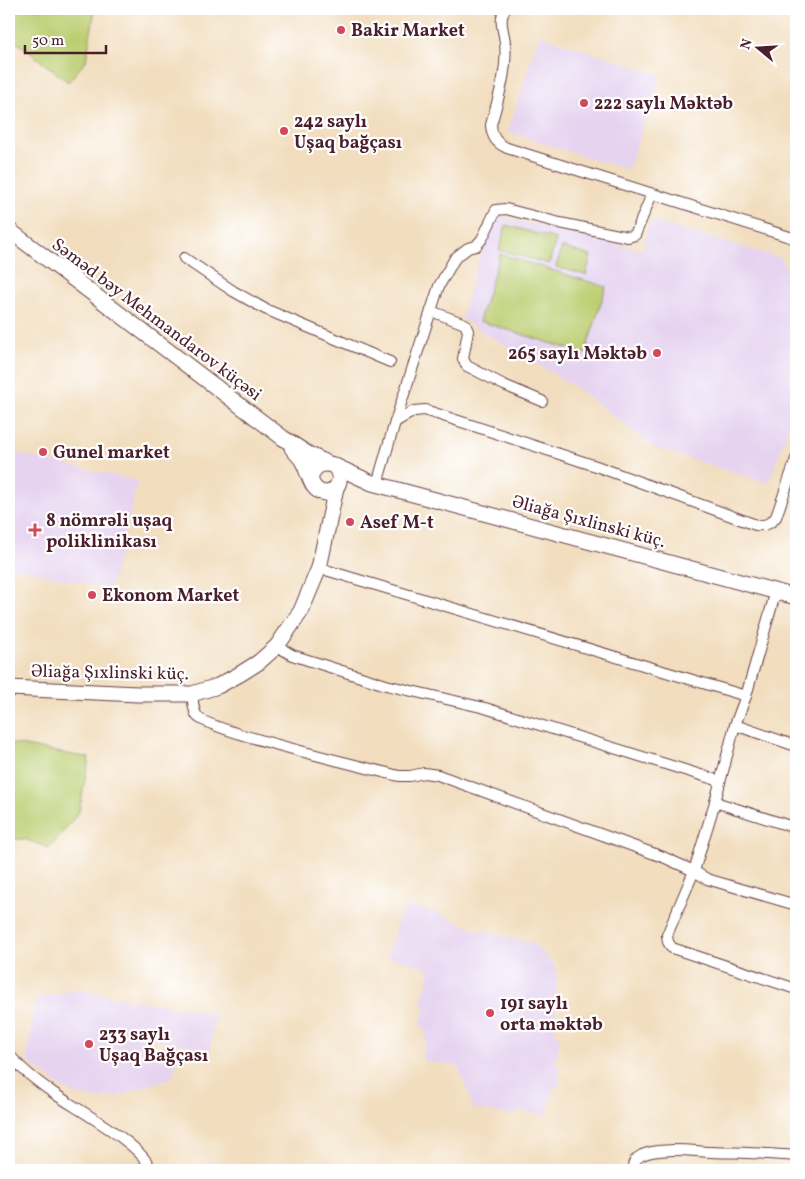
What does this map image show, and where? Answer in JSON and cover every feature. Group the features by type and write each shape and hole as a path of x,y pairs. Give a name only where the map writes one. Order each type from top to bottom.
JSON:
{"main road":[{"name":"Səməd bəy Mehmandarov küçəsi","path":"9,230 283,438"},
{"path":"283,438 331,465 375,483"},
{"path":"283,438 302,460 312,482 327,527"},
{"path":"319,465 331,465 339,473 339,482 336,487 327,493 322,492 312,482 312,472 319,465"},
{"path":"336,487 375,483"},
{"name":"Əliağa Şıxlinski küç.","path":"375,483 796,597"},
{"name":"Əliağa Şıxlinski küç.","path":"9,688 138,694 192,694 218,686 240,674 259,662 277,646 301,611 319,568 336,487"}],"street":[{"path":"505,9 501,22 505,38 505,68 491,125 492,134 497,144 796,239"},
{"path":"375,483 439,286 455,258 468,248 476,246 482,239 496,210 506,209 628,238 635,235 652,194"},
{"path":"184,258 265,310 390,362"},
{"path":"431,311 465,324 468,330 463,360 467,366 504,385 542,401"},
{"path":"395,422 414,411 425,410 596,466 762,526 770,524 776,517 796,459"},
{"path":"319,568 746,696"},
{"path":"776,591 746,696 734,725 715,802 694,871 668,935 668,942 672,948 796,989"},
{"path":"277,646 292,655 386,685 485,708 720,781"},
{"path":"192,694 197,717 204,722 236,733 399,776 424,773 438,775 663,856 708,879 796,905"},
{"path":"734,725 796,746"},
{"path":"715,802 796,828"},
{"path":"9,1054 27,1073 56,1095 100,1121 128,1144 147,1162 150,1170"},
{"path":"633,1170 632,1165 635,1160 642,1155 654,1152 692,1151 796,1156"}],"shaded area":[{"name":"222 saylı Məktəb","path":"539,35 661,75 628,170 508,132"},
{"name":"265 saylı Məktəb","path":"498,216 642,250 650,221 784,259 782,265 796,269 796,408 768,483 655,448 575,387 461,319 477,265"},
{"path":"9,452 138,481 110,589 9,566"},
{"name":"191 saylı orta məktəb","path":"409,906 432,911 475,929 533,943 553,964 557,973 555,1031 560,1038 555,1065 560,1066 559,1087 553,1087 547,1116 517,1110 515,1116 474,1109 458,1066 423,1061 426,1032 420,1023 426,1006 421,1003 429,976 428,971 425,966 387,957 400,915"},
{"name":"233 saylı Uşaq Bağçası","path":"76,990 215,1014 210,1049 149,1039 147,1051 177,1055 173,1077 119,1096 99,1099 79,1096 63,1088 27,1061 35,999"}],"green space":[{"path":"9,9 95,9 86,61 68,82 9,36"},
{"path":"506,225 556,239 549,264 499,250"},
{"path":"562,247 591,256 586,275 556,267"},
{"path":"500,254 606,287 585,354 479,321"},
{"path":"9,743 89,758 79,812 50,848 24,839 9,839"}],"place":[{"name":"Bakir Market","path":"341,30"},
{"name":"222 saylı Məktəb","path":"584,103"},
{"name":"242 saylı Uşaq bağçası","path":"284,131"},
{"name":"265 saylı Məktəb","path":"657,353"},
{"name":"Gunel market","path":"43,452"},
{"name":"Asef M-t","path":"350,522"},
{"name":"8 nömrəli uşaq poliklinikası","path":"35,530"},
{"name":"Ekonom Market","path":"92,595"},
{"name":"191 saylı orta məktəb","path":"490,1013"},
{"name":"233 saylı Uşaq Bağçası","path":"89,1044"}]}
